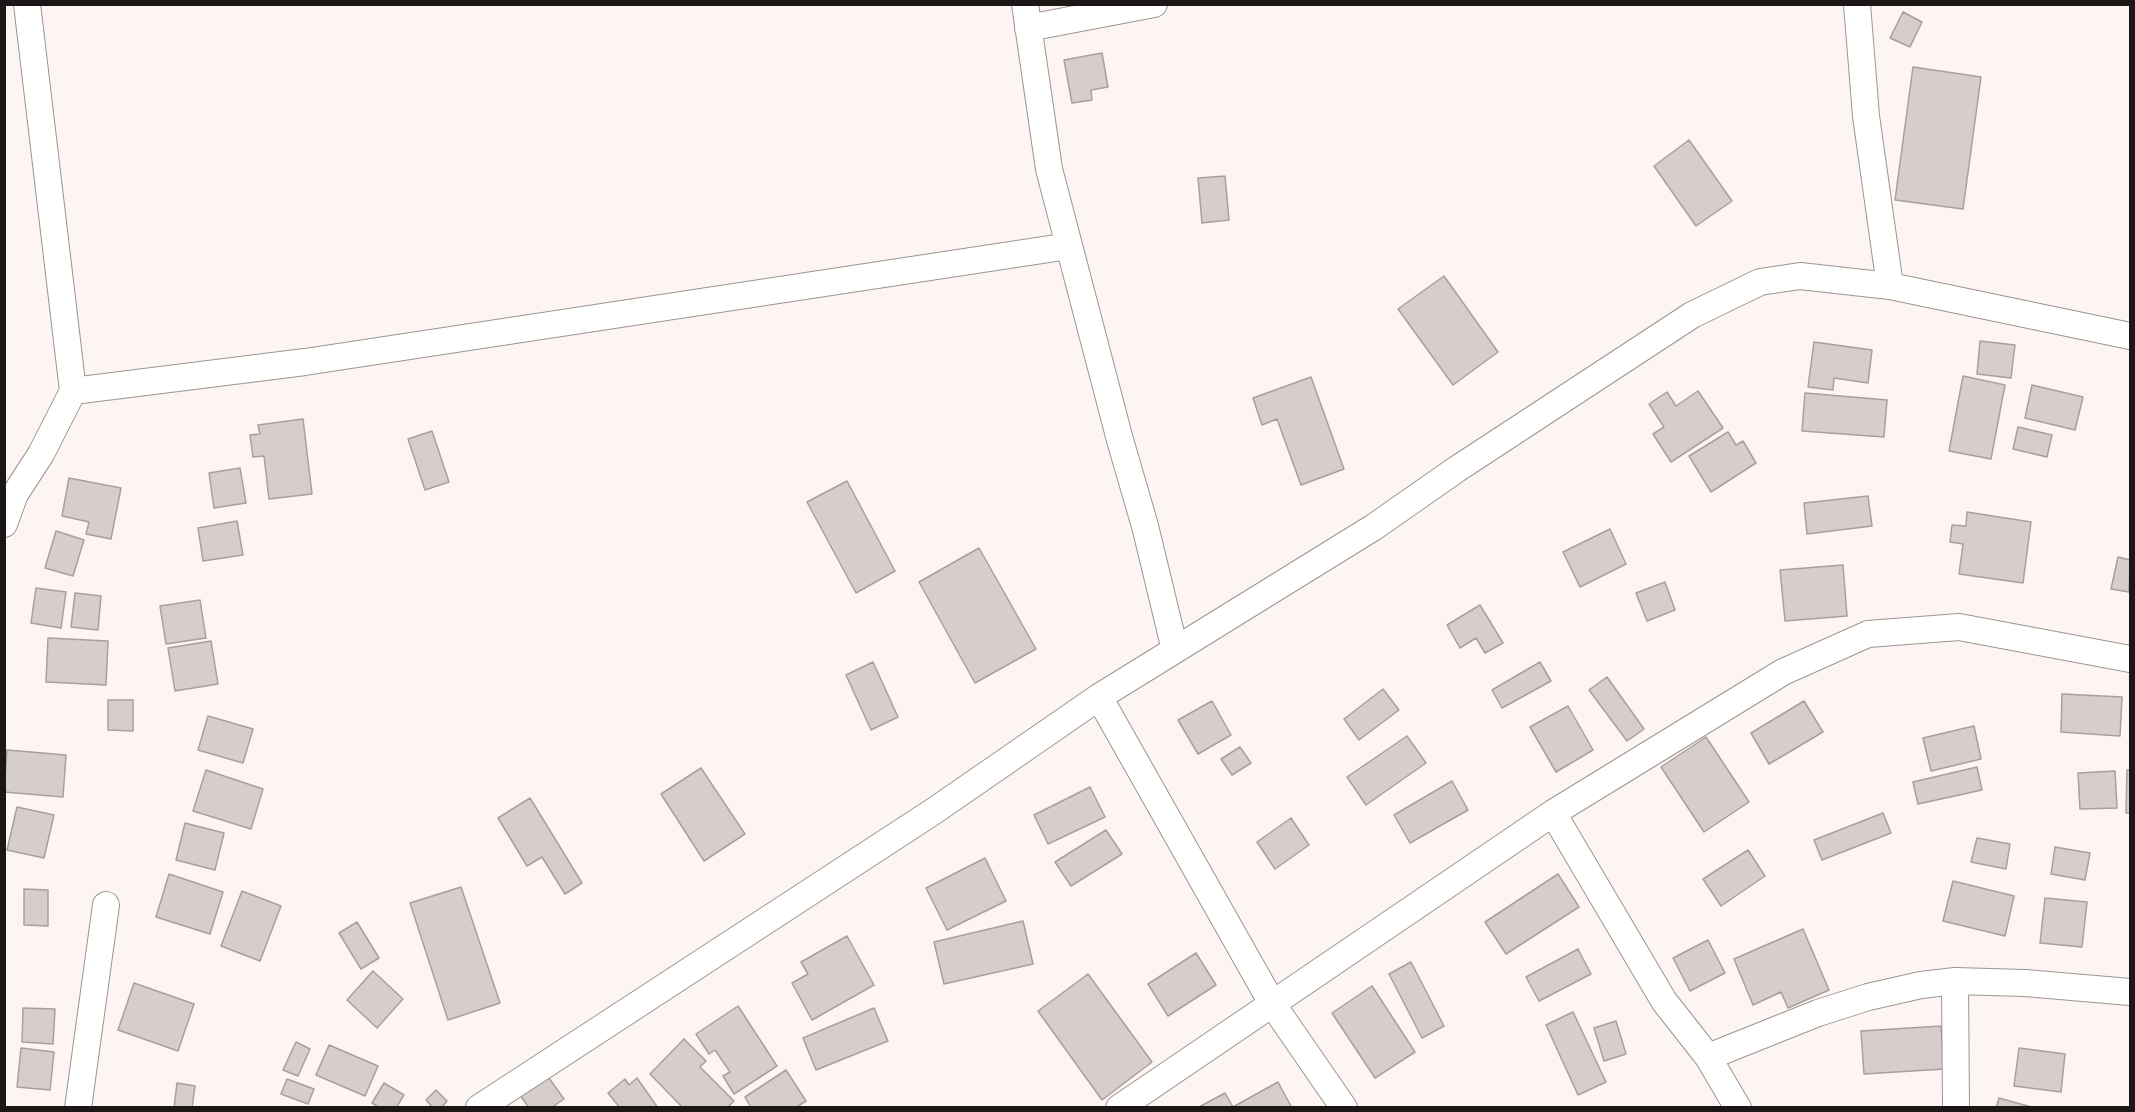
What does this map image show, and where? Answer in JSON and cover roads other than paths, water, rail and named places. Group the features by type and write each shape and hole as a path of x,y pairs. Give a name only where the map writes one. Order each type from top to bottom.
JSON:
{"street":[{"path":"4,524 15,494 41,454 73,391 27,4"},
{"path":"1154,4 1027,16 1049,169 1145,526 1175,650"},
{"path":"1857,4 1866,116 1890,286"},
{"path":"73,391 306,362 1069,246"},
{"path":"479,1107 934,811 1099,697 1374,526 1692,315 1760,282 1800,276 1890,286 2130,336"},
{"path":"1119,1107 1273,1005 1553,813 1783,672 1868,634 1959,627 2130,659"},
{"path":"1099,697 1273,1005 1344,1107"},
{"path":"1553,813 1664,1001 1708,1058 1738,1107"},
{"path":"78,1107 106,905"},
{"path":"1708,1058 1786,1025 1869,997 1921,985 1955,981 2087,987 2130,992"},
{"path":"1955,981 1956,1107"}]}
